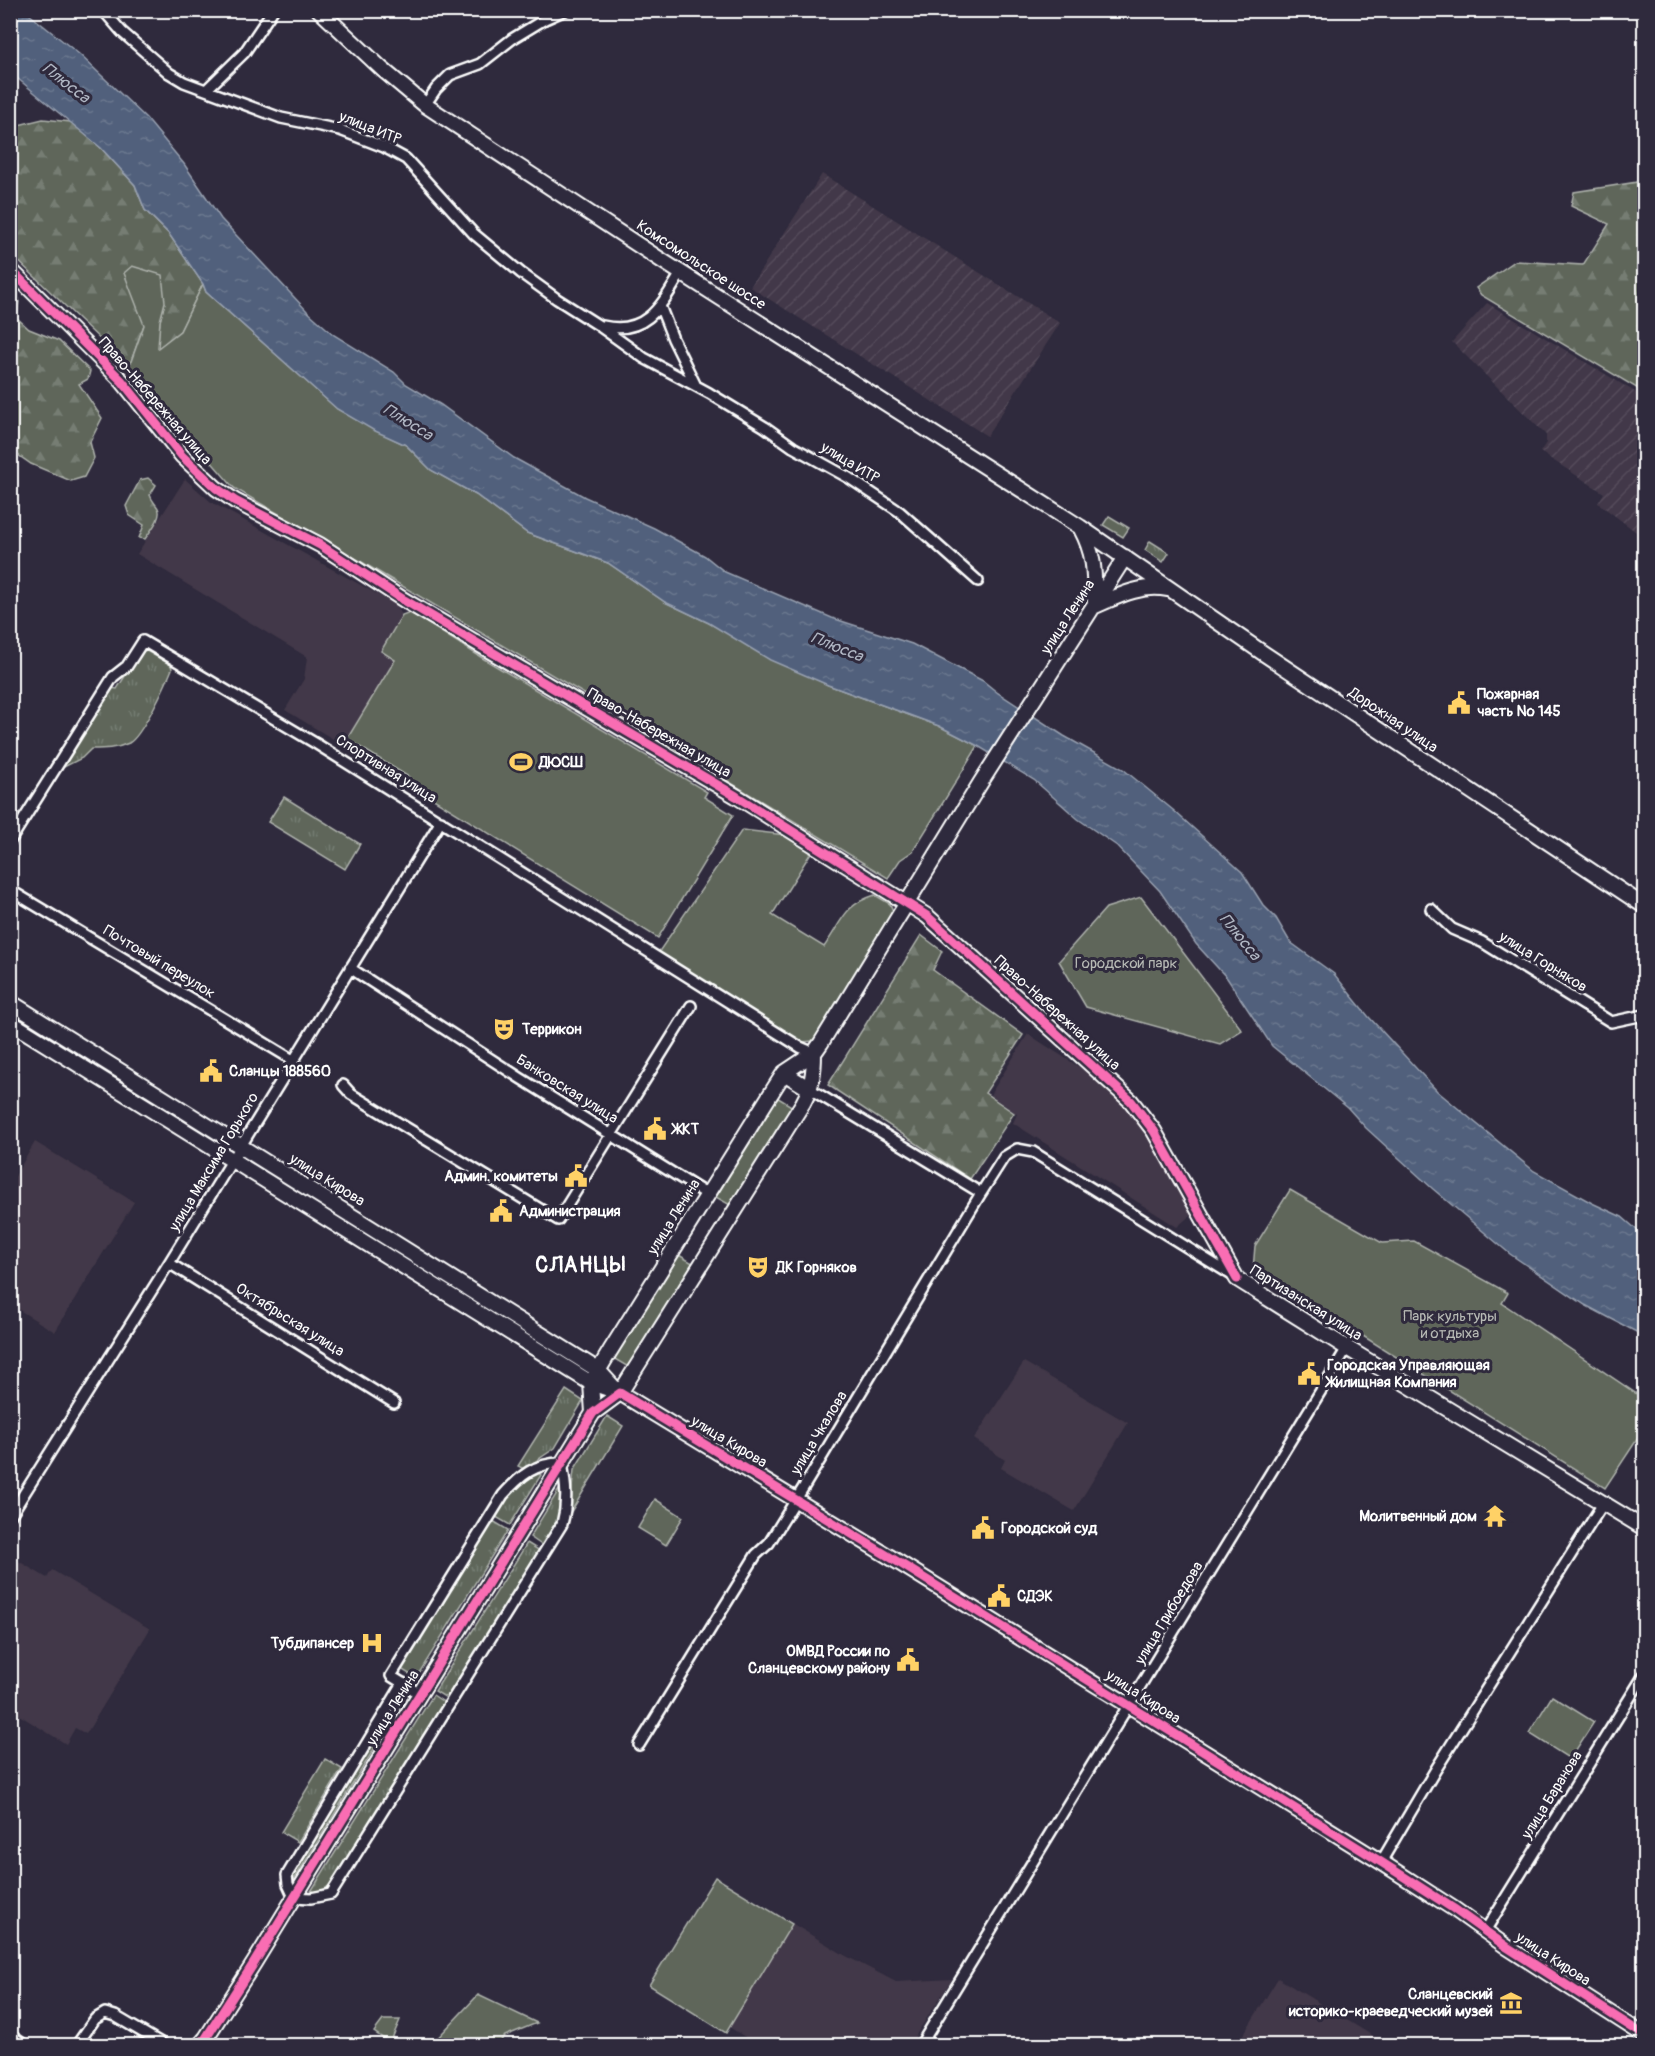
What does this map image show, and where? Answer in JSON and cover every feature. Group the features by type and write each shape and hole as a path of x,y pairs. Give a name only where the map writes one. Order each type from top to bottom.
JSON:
{"street":[{"name":"улица ИТР","path":"103,10 122,32 169,73 184,82 281,118 340,130 384,147 406,159 474,234 521,273 644,358 765,427 793,447 849,478 900,512 978,581"},
{"path":"207,89 243,53 273,10"},
{"name":"Комсомольское шоссе","path":"319,10 382,69 425,105 681,273 1125,557"},
{"path":"425,105 450,75 480,64 512,39 565,10"},
{"name":"Право-Набережная улица","path":"10,269 122,381 182,456 216,488 320,545 404,600 736,796 927,916 1131,1101 1154,1131 1237,1279"},
{"path":"681,273 661,305 673,339 697,387"},
{"name":"улица ИТР","path":"598,325 614,328 629,327 643,322 661,305"},
{"path":"1080,528 1093,559 1095,606 1142,588 1156,586 1170,589"},
{"name":"улица Ленина","path":"591,1383 784,1073 814,1053 981,782 1125,557"},
{"name":"Дорожная улица","path":"1125,557 1644,906"},
{"name":"Спортивная улица","path":"10,841 113,676 127,666 143,641 315,743 800,1047 814,1053"},
{"name":"улица Максима Горького","path":"10,1516 170,1263 441,821"},
{"name":"Почтовый переулок","path":"10,890 293,1060"},
{"name":"улица Горняков","path":"1431,909 1452,929 1482,942 1611,1022 1644,1015"},
{"name":"Банковская улица","path":"350,968 708,1195"},
{"name":"улица Кирова","path":"10,1002 598,1370 620,1393"},
{"path":"343,1085 351,1094 558,1220 691,1006"},
{"name":"улица Кирова","path":"10,1022 591,1383 620,1393 1130,1706 1381,1862 1644,2035"},
{"name":"улица Ленина","path":"199,2046 230,2001 593,1413 620,1393 810,1089 814,1053"},
{"path":"784,1073 981,1193"},
{"name":"Партизанская улица","path":"981,1193 1004,1157 1017,1149 1033,1152 1347,1348 1644,1528"},
{"name":"улица Чкалова","path":"639,1745 756,1555 769,1543 796,1500 981,1193"},
{"name":"Октябрьская улица","path":"170,1263 394,1403"},
{"name":"улица Грибоедова","path":"920,2046 1347,1348"},
{"path":"591,1383 593,1413"},
{"path":"403,1683 287,1875 294,1897 311,1898 331,1894 462,1686 562,1524 566,1510 567,1490 562,1463 544,1463 516,1480 503,1495 391,1676 403,1683 420,1694"},
{"path":"1381,1862 1436,1769 1604,1502"},
{"name":"улица Баранова","path":"1485,1931 1644,1675"},
{"path":"76,2046 95,2019 105,2013 115,2016 166,2046"},
{"path":"10,2035 26,2046"}],"shaded area":[{"path":"822,174 1060,323 987,436 750,287"},
{"path":"1487,303 1640,395 1644,389 1644,538 1598,503 1604,493 1540,452 1546,443 1546,435 1452,342"},
{"path":"185,479 211,502 395,604 402,615 381,651 395,660 343,745 285,710 304,679 307,657 137,554"},
{"path":"1028,1034 1082,1069 1127,1108 1165,1163 1193,1213 1177,1227 1013,1123 1017,1114 990,1095"},
{"path":"35,1142 134,1202 55,1332 11,1305 11,1183"},
{"path":"1024,1362 1128,1423 1074,1511 1001,1468 1005,1460 974,1439"},
{"path":"15,1559 47,1578 52,1570 150,1629 86,1734 75,1728 66,1744 11,1710 10,1565"},
{"path":"715,1877 846,1956 896,1982 952,1979 909,2046 758,2045 729,2027 726,2033 649,1985"},
{"path":"1278,1978 1378,2039 1375,2045 1237,2045"}],"green space":[{"path":"43,119 71,122 101,148 135,185 145,210 169,234 203,284 180,331 157,349 165,302 144,325 129,367 11,254 10,127"},
{"path":"1644,181 1644,383 1640,390 1481,295 1476,288 1515,261 1583,265 1609,224 1571,206 1574,192"},
{"path":"132,266 162,275 165,302 160,321 158,348 180,331 203,284 206,292 337,409 406,445 431,470 476,495 527,533 608,563 665,602 828,685 939,726 978,746 913,851 900,860 888,878 596,701 234,488 129,367 144,325 124,273"},
{"path":"10,294 19,299 17,318 29,329 59,341 90,371 88,379 79,384 102,418 90,442 94,458 84,477 71,481 31,464 11,450"},
{"path":"148,478 156,485 150,495 158,508 159,516 145,539 139,538 144,525 129,515 126,506 140,480"},
{"path":"1109,516 1129,528 1123,537 1103,525"},
{"path":"1150,541 1169,553 1163,562 1145,550"},
{"name":"ДЮСШ","path":"410,612 484,659 707,792 704,797 733,815 658,938 406,782 409,777 347,739 395,660 381,651 402,615"},
{"path":"145,650 171,665 172,669 140,731 129,743 115,748 91,749 82,758 62,768 111,688 117,689 137,657"},
{"path":"284,797 360,844 345,869 268,822"},
{"path":"742,830 786,835 812,851 772,915 824,947 844,915 864,899 875,895 890,904 893,911 814,1041 800,1042 658,953"},
{"name":"Городской парк","path":"1141,897 1242,1030 1220,1044 1086,1007 1059,961 1106,908"},
{"path":"921,935 942,951 933,970 1023,1035 985,1093 1014,1113 970,1179 828,1085"},
{"path":"10,1007 217,1137 214,1142 11,1016"},
{"path":"775,1096 793,1107 732,1206 714,1196"},
{"path":"250,1159 558,1353 556,1355 247,1163"},
{"name":"Парк культуры и отдыха","path":"1290,1190 1382,1243 1414,1241 1508,1293 1502,1303 1644,1399 1644,1429 1605,1488 1355,1331 1253,1270 1255,1246"},
{"path":"677,1254 696,1265 630,1368 613,1358"},
{"path":"566,1390 583,1401 555,1448 524,1469 518,1466"},
{"path":"607,1416 623,1426 569,1515 574,1470"},
{"path":"538,1473 541,1475 510,1525 496,1517 518,1485"},
{"path":"560,1488 563,1494 562,1510 543,1546 530,1537"},
{"path":"655,1499 683,1517 666,1545 638,1528"},
{"path":"493,1521 508,1530 416,1678 401,1669"},
{"path":"527,1543 540,1551 448,1699 435,1691"},
{"path":"404,1690 407,1695 294,1880 291,1881 290,1877"},
{"path":"433,1695 445,1703 337,1877 325,1888 310,1893"},
{"path":"1552,1696 1594,1722 1570,1759 1529,1733"},
{"path":"325,1759 342,1769 298,1842 281,1832"},
{"path":"715,1877 792,1924 726,2033 649,1985"},
{"path":"478,1995 537,2023 505,2036 497,2045 431,2045"},
{"path":"383,2020 400,2020 390,2043 374,2032"}],"water":[{"name":"Плюсса","path":"10,11 25,11 79,54 146,118 184,164 221,219 307,311 334,335 394,372 406,384 441,405 514,458 585,497 654,528 705,556 725,572 832,618 912,644 983,681 1064,736 1123,769 1242,872 1263,905 1276,918 1290,942 1334,974 1368,1016 1437,1091 1534,1171 1622,1217 1644,1236 1644,1336 1585,1305 1510,1254 1433,1189 1366,1128 1348,1108 1272,1046 1227,978 1196,944 1160,891 1117,846 1078,819 1034,780 978,746 939,726 828,685 770,660 709,623 665,602 608,563 527,533 476,495 431,470 406,445 373,430 337,409 206,292 169,234 145,210 135,185 101,148 11,73"}],"cycle path":[{"path":"10,269 122,381 182,456 216,488 235,501 320,545 404,600 736,796 927,916 1131,1101 1154,1131 1237,1279"},
{"path":"199,2046 254,1963 593,1413 620,1393 898,1562 1381,1862 1644,2035"}],"place":[{"name":"Пожарная часть № 145","path":"1459,703"},
{"name":"ДЮСШ","path":"521,762"},
{"name":"Террикон","path":"504,1029"},
{"name":"Сланцы 188560","path":"211,1071"},
{"name":"ЖКТ","path":"655,1129"},
{"name":"Админ. комитеты","path":"576,1176"},
{"name":"Администрация","path":"501,1211"},
{"name":"ДК Горняков","path":"758,1267"},
{"name":"Городская Управляющая Жилищная Компания","path":"1309,1374"},
{"name":"Молитвенный дом","path":"1495,1516"},
{"name":"Городской суд","path":"983,1528"},
{"name":"СДЭК","path":"999,1596"},
{"name":"Тубдипансер","path":"372,1643"},
{"name":"ОМВД России по Сланцевскому району","path":"908,1660"},
{"name":"Сланцевский историко-краеведческий музей","path":"1511,2003"}],"district":[{"name":"СЛАНЦЫ","path":"581,1265"}]}
